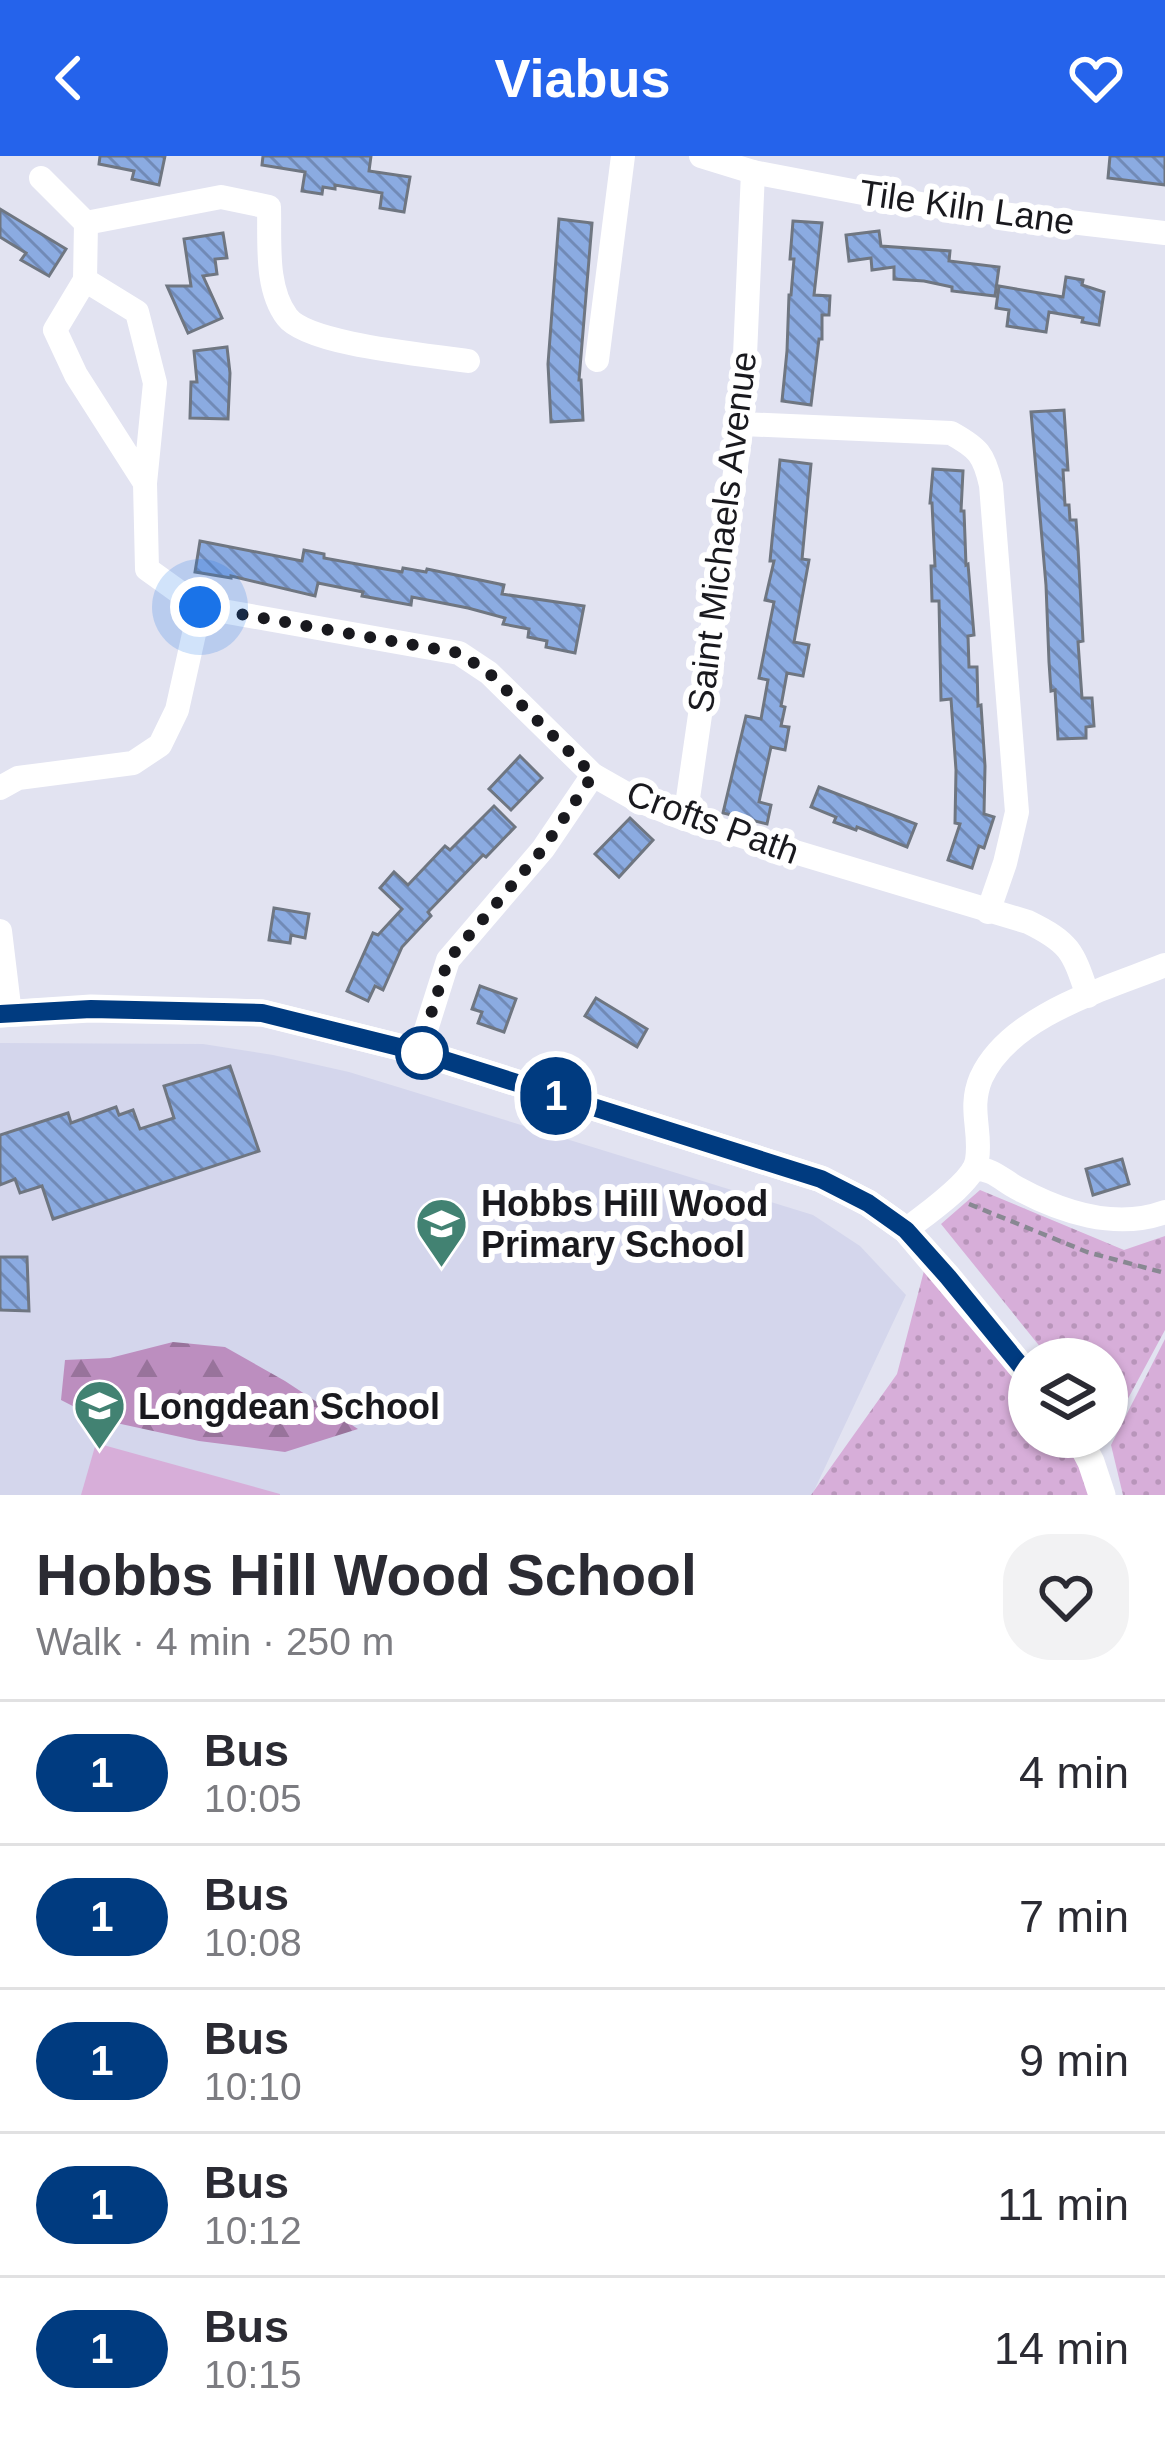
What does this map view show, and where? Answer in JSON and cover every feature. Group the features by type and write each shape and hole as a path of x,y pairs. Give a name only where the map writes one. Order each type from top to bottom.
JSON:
{"street":[{"path":"597,360 623,156"},
{"name":"Tile Kiln Lane","path":"701,156 753,172 926,206 1165,233"},
{"name":"Saint Michaels Avenue","path":"685,819 742,424 753,172"},
{"path":"41,178 86,223 85,280 56,330 76,375 145,483"},
{"path":"86,223 221,197 269,207 272,285 288,320 322,338 468,361"},
{"name":"Crofts Path","path":"85,280 137,312 155,383 145,483 147,569 200,607 459,653 489,673 593,775 637,800 685,819 1028,922 1056,935 1070,949 1088,995"},
{"path":"742,424 951,433 974,446 985,460 993,504 1017,812 988,912"},
{"path":"0,788 18,778 133,763 160,745 177,710 200,607"},
{"path":"419,1052 448,960 543,849 593,775"},
{"path":"0,931 5,1014 91,1009 262,1013 419,1052 821,1179 868,1203 906,1230 1008,1351"},
{"path":"906,1230 974,1169 974,1103 982,1077 998,1052 1020,1031 1088,995 1165,965"},
{"path":"974,1169 986,1168 1052,1205 1089,1216 1126,1220 1165,1212"},
{"path":"1089,1458 1102,1495"}],"path":[{"path":"946,1195 1088,1252 1165,1273"}],"shaded area":[{"name":"Hobbs Hill Wood Primary School","path":"0,1043 203,1044 349,1072 813,1215 860,1246 906,1295 812,1495 0,1495"},
{"path":"980,1190 1124,1250 1165,1236 1165,1330 1128,1399 1128,1338 1033,1338 941,1224"},
{"path":"931,1244 1008,1361 1008,1458 1074,1458 1095,1495 811,1495 897,1374"},
{"path":"1165,1339 1165,1495 1123,1495 1114,1458 1128,1458 1128,1412"},
{"path":"96,1443 280,1494 280,1495 81,1495"}],"green space":[{"path":"173,1342 225,1347 358,1429 285,1452 199,1441 98,1419 61,1400 65,1360 110,1358"}],"building":[{"path":"100,156 165,156 159,185 132,179 134,171 99,164"},
{"path":"263,156 371,156 369,171 410,177 404,212 380,208 382,193 335,185 335,189 323,187 322,194 302,191 305,172 262,165"},
{"path":"1110,156 1165,156 1165,185 1108,178"},
{"path":"0,209 66,249 49,276 21,260 26,253 0,237"},
{"path":"559,219 592,223 579,380 583,420 551,422 548,364"},
{"path":"793,221 822,223 814,295 830,296 829,315 822,315 811,405 782,401"},
{"path":"879,231 881,246 950,251 949,261 999,267 995,296 894,279 894,267 872,270 871,258 849,261 846,235"},
{"path":"223,233 227,258 215,259 217,274 203,276 222,318 188,333 167,286 191,286 184,239"},
{"path":"1066,277 1104,292 1099,325 1049,312 1046,332 1007,326 1009,310 996,308 999,286 1063,297"},
{"path":"227,347 228,419 190,418 191,382 197,382 194,351"},
{"path":"1064,410 1065,505 1069,505 1070,520 1076,520 1078,548 1082,698 1092,698 1094,726 1086,727 1086,738 1058,739 1031,412"},
{"path":"780,460 811,464 802,559 809,560 794,642 809,645 803,676 787,673 781,706 785,707 781,726 789,727 785,750 771,747 759,802 771,805 767,824 723,813 746,716 761,719 768,680 759,678 774,602 765,600 774,561 770,561"},
{"path":"933,469 963,471 961,511 974,635 968,636 969,667 977,667 981,705 984,814 994,817 972,868 948,860 960,824 955,823 951,699 941,700 939,601 932,601"},
{"path":"200,541 302,561 304,550 402,572 403,568 427,569 504,585 502,594 584,606 575,653 546,647 547,641 528,637 529,629 503,624 505,618 468,608 412,597 411,605 318,583 315,596 195,572"},
{"path":"520,756 542,778 511,810 489,789"},
{"path":"819,787 916,824 907,847 834,822 836,817 811,807"},
{"path":"494,806 515,827 428,912 431,916 402,947 383,990 375,986 368,1001 347,991 373,933 378,935 402,909 380,888 394,872 408,885 445,846 450,850"},
{"path":"630,818 653,840 619,877 595,854"},
{"path":"274,908 309,914 305,938 291,935 290,943 269,940"},
{"path":"480,986 516,999 504,1032 478,1023 482,1012 472,1009"},
{"path":"596,998 647,1029 637,1047 585,1016"},
{"path":"230,1066 259,1151 53,1219 42,1186 20,1193 15,1179 0,1185 0,1135 68,1113 71,1123 116,1107 119,1115 133,1110 140,1129 174,1118 164,1086"},
{"path":"1122,1159 1129,1184 1093,1195 1086,1169"},
{"path":"0,1257 27,1257 29,1311 0,1310"}],"bus line":[{"name":"1","path":"0,1014 91,1009 262,1013 419,1052 821,1179 868,1203 906,1230 1008,1350"}],"place":[{"name":"Hobbs Hill Wood Primary School","path":"442,1270"},
{"name":"Longdean School","path":"99,1452"}],"route":[{"path":"200,607 459,653 489,673 593,775 543,849 448,960 422,1053"}]}
